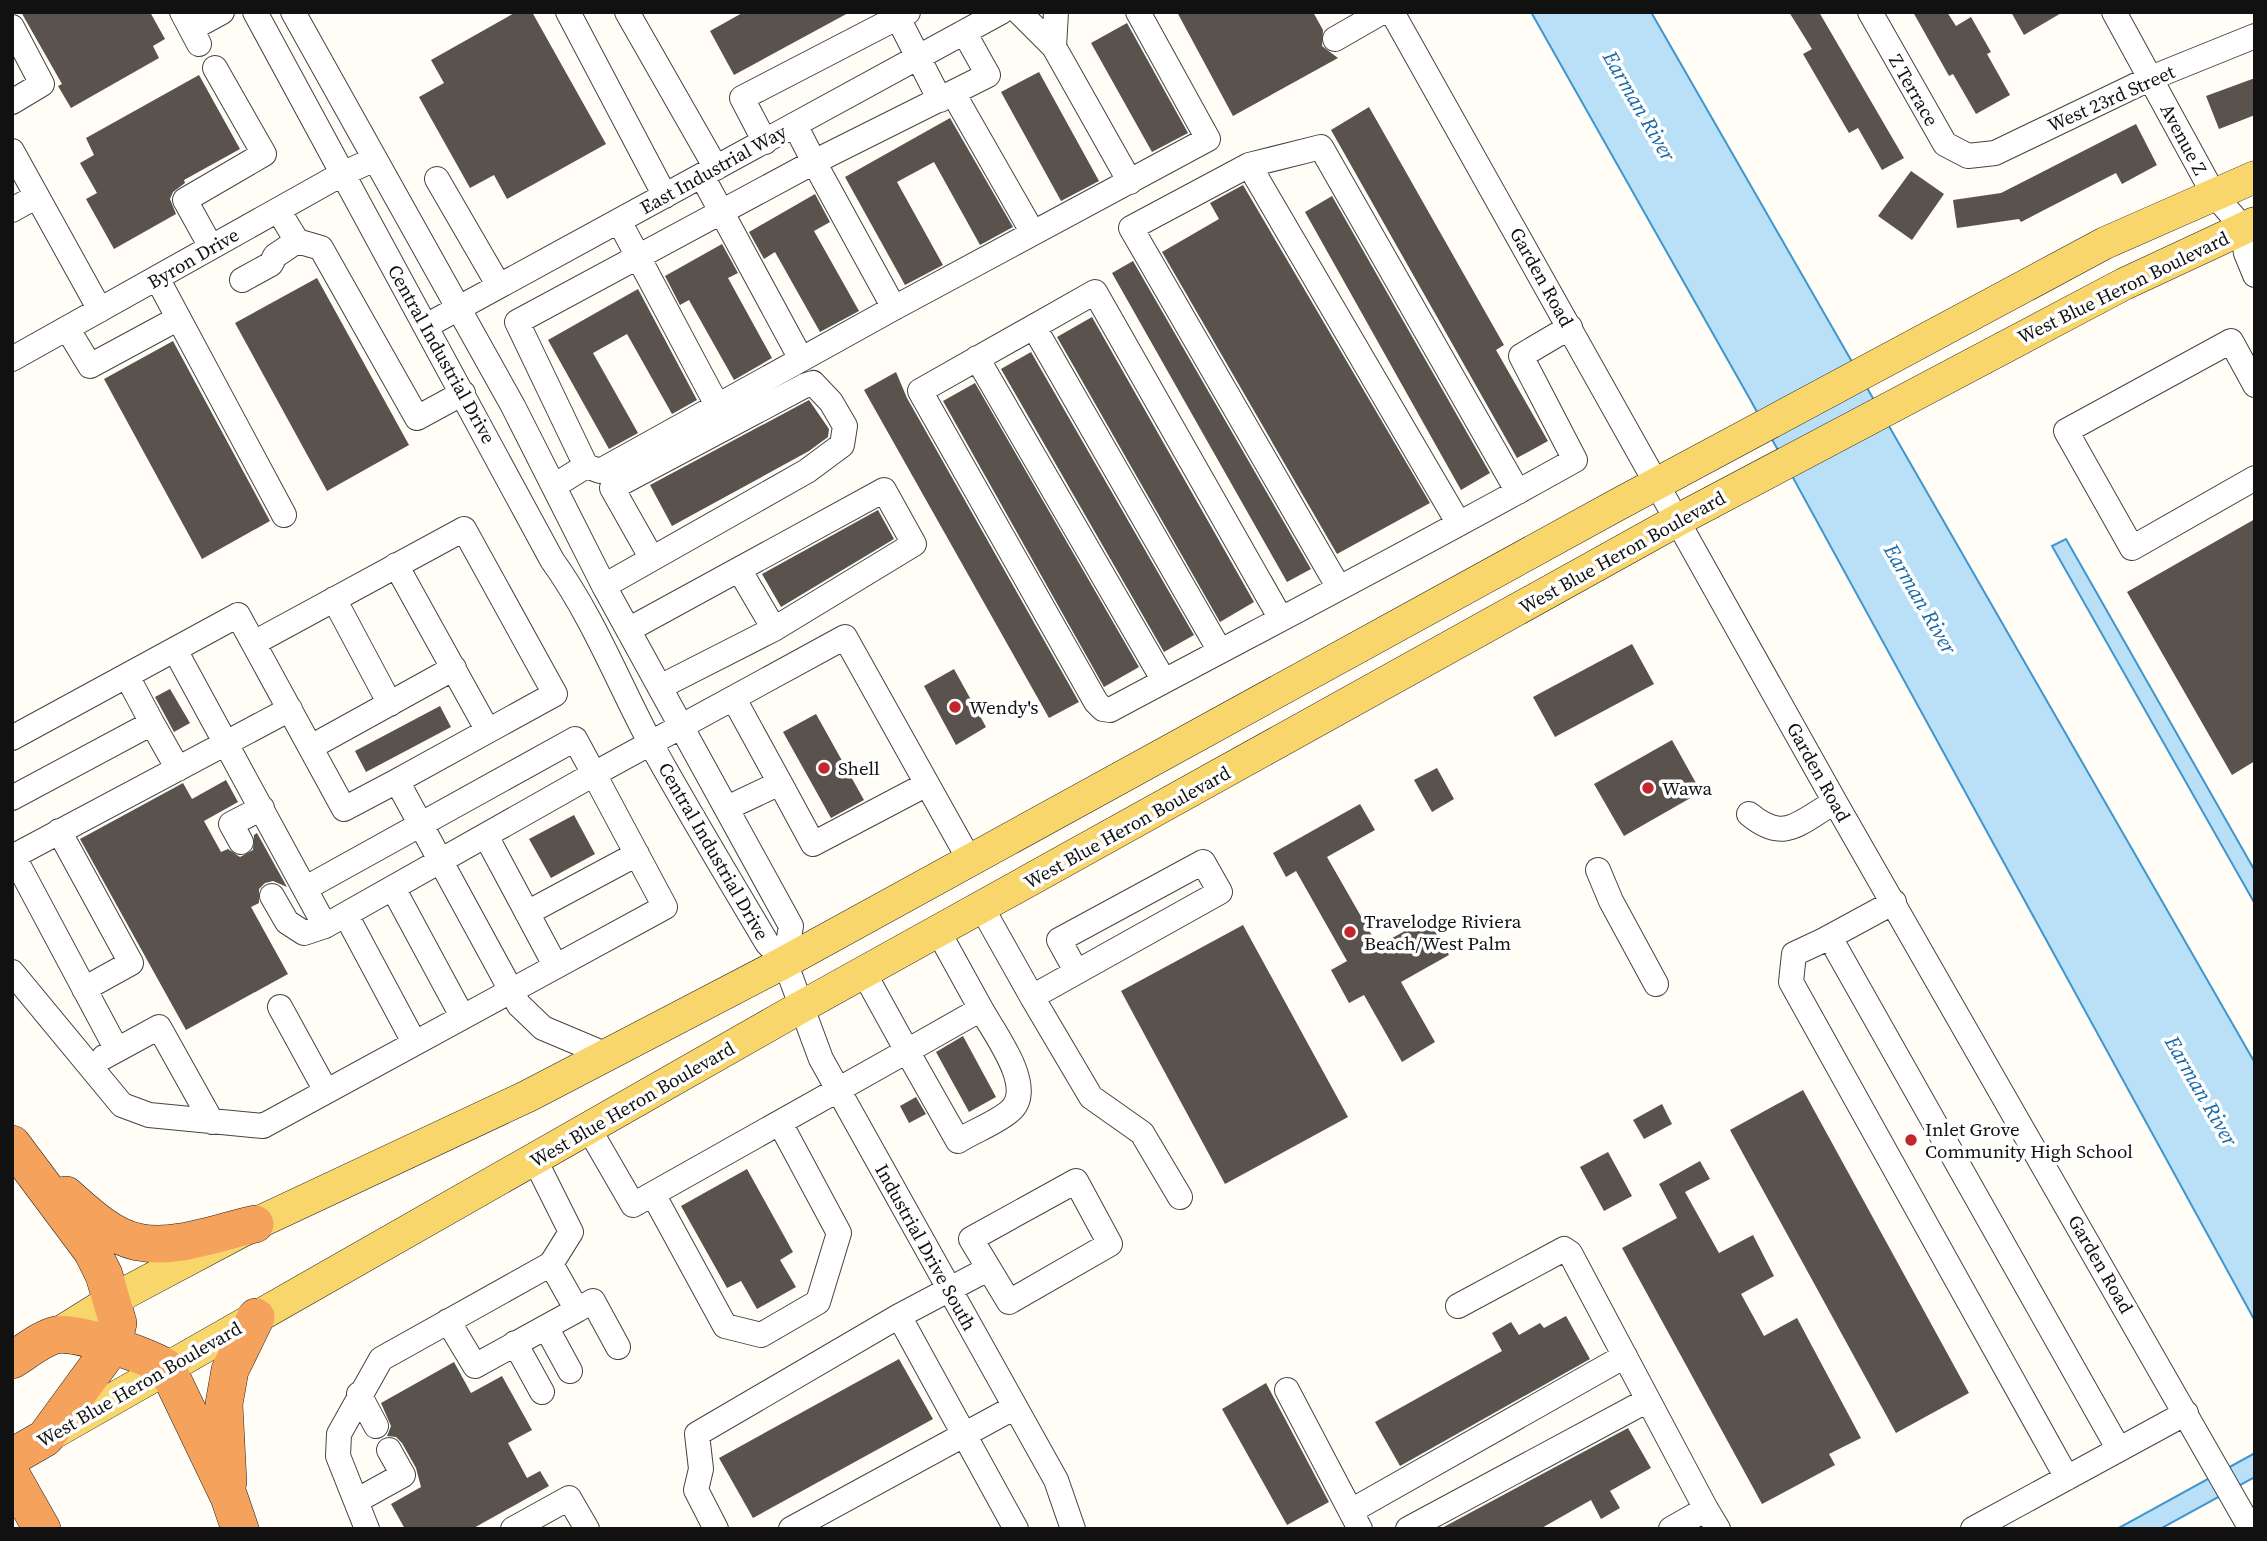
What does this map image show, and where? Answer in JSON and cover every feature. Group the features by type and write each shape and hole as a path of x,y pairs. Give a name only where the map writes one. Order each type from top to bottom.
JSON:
{"highway":[{"path":"18,1150 94,1220 135,1242 164,1244 255,1224"},
{"path":"18,1150 92,1251 112,1300 118,1323 113,1345 45,1438"},
{"path":"234,1513 224,1404 230,1370 256,1317"},
{"path":"12,1360 56,1335 113,1345 149,1357 167,1368 234,1513"},
{"name":"West Blue Heron Boulevard","path":"12,1457 45,1438"}],"main road":[{"path":"56,1335 112,1300 255,1224 528,1096 785,961 1657,483 2105,243 2213,193 2255,177"},
{"name":"West Blue Heron Boulevard","path":"45,1438 802,1007 1678,520 2124,284 2250,231"}],"street":[{"path":"191,29 222,12"},
{"name":"Central Industrial Drive","path":"255,12 552,560 575,591 601,639 650,742 766,943 785,961"},
{"name":"Central Industrial Drive","path":"293,12 458,309 554,486 604,586 791,926 785,961"},
{"path":"568,12 665,196"},
{"path":"627,12 709,172 723,211 801,359"},
{"name":"East Industrial Way","path":"426,326 1001,12"},
{"path":"1019,12 1054,47 1130,181"},
{"path":"1054,47 1056,12"},
{"path":"964,32 988,75 814,162 517,321 586,466 600,471 894,307 1208,139 1138,12"},
{"path":"1335,38 1382,12"},
{"name":"Garden Road","path":"1392,12 1835,802 2251,1529"},
{"name":"Z Terrace","path":"1870,12 1945,144 1968,156"},
{"name":"Avenue Z","path":"2114,12 2213,193 2250,231"},
{"path":"765,142 742,98 903,15 918,57 947,96 1033,233"},
{"path":"12,27 42,84 12,102"},
{"name":"West 23rd Street","path":"1968,156 1995,152 2151,78 2255,36"},
{"path":"212,247 185,200 264,154 215,68"},
{"path":"795,125 894,307"},
{"path":"1339,588 1131,228 1248,165 1321,147 1518,492"},
{"path":"12,150 100,310"},
{"name":"Byron Drive","path":"12,359 342,174 375,159"},
{"path":"1248,165 1459,524"},
{"path":"437,179 499,286"},
{"path":"12,210 37,196"},
{"path":"278,210 296,241 321,248 418,418 463,393"},
{"path":"619,221 717,405"},
{"path":"2250,231 2255,275"},
{"path":"242,280 271,264 275,256 296,241"},
{"path":"157,278 284,515"},
{"path":"1281,619 1095,292 920,391 1102,709 1110,710 1220,651 1281,619 1459,524"},
{"path":"68,328 90,366 177,319"},
{"path":"1034,327 1220,651"},
{"path":"1459,524 1463,503 1490,488 1518,492 1575,460 1521,356 1570,327"},
{"path":"2255,384 2231,341 2066,431 2132,548 2255,478"},
{"path":"977,358 1164,681"},
{"path":"604,586 807,471 842,445 845,426 831,402 813,383 612,488 651,557"},
{"path":"554,486 586,466"},
{"path":"628,630 884,490 914,544 774,629 660,687"},
{"path":"12,738 238,615 344,809 555,695 464,529 254,643"},
{"path":"396,565 488,731"},
{"path":"740,571 774,629"},
{"path":"334,599 390,704"},
{"path":"272,896 287,922 304,933 335,920 650,742 845,637 969,859"},
{"path":"175,650 306,888 335,920 414,1042"},
{"path":"311,747 454,668"},
{"path":"127,676 178,769"},
{"path":"734,699 813,844 927,784"},
{"path":"117,1050 13,857 290,709"},
{"path":"12,798 152,723"},
{"path":"12,972 122,1105 133,1111 263,1126 510,989 665,907 575,739 306,888"},
{"path":"397,780 519,1005 543,1028 607,1055"},
{"path":"727,808 780,783"},
{"path":"1749,814 1766,828 1785,831 1835,802"},
{"path":"241,842 231,824 262,808"},
{"path":"60,831 131,963 84,989"},
{"path":"486,836 555,965"},
{"path":"527,913 637,854"},
{"path":"1032,997 1220,892 1203,862 1059,940 1076,971"},
{"path":"1598,870 1611,901 1656,984"},
{"path":"393,888 462,1016"},
{"path":"1894,902 1794,954 1791,982 2067,1478"},
{"path":"982,908 1091,1097 1142,1133 1180,1196"},
{"path":"864,973 958,1141 1011,1111 1020,1098 1020,1081 938,931"},
{"path":"1824,940 1833,943 2118,1448"},
{"name":"Industrial Drive South","path":"785,961 821,1059 1056,1480 1073,1529"},
{"path":"280,1007 326,1091"},
{"path":"589,1129 633,1205 981,1009"},
{"path":"89,1065 159,1027 212,1122"},
{"path":"653,1194 725,1326 761,1335 818,1302 839,1233 779,1123"},
{"path":"367,1529 338,1456 339,1434 381,1359 551,1264 571,1232 535,1160"},
{"path":"1076,1181 1110,1244 1009,1302 986,1269 971,1239 1076,1181"},
{"path":"1458,1306 1564,1249 1570,1253 1712,1519 1671,1529"},
{"path":"551,1264 577,1310"},
{"path":"716,1529 696,1490 701,1469 697,1434 899,1316 986,1269"},
{"path":"448,1321 475,1366 593,1301 618,1347"},
{"path":"899,1316 1016,1529"},
{"path":"546,1327 570,1371"},
{"path":"516,1343 542,1392"},
{"path":"1287,1390 1355,1520 1625,1356"},
{"path":"359,1394 376,1426"},
{"path":"1408,1529 1648,1400"},
{"path":"791,1529 1015,1407"},
{"path":"1973,1529 2186,1413"},
{"path":"356,1501 403,1475 389,1450"},
{"path":"513,1529 569,1498 587,1529"}],"water":[{"name":"Earman River","path":"1531,12 1651,12 2255,1063 2255,1321 1751,401"},
{"path":"2066,539 2255,871 2255,904 2052,546"},
{"path":"2255,1453 2255,1477 2160,1529 2117,1529"}],"building":[{"path":"21,12 150,12 165,39 153,46 159,58 71,108 58,86 62,84"},
{"path":"516,12 532,12 606,144 507,199 494,175 470,188 419,97 444,83 431,60"},
{"path":"744,12 850,12 734,75 710,31"},
{"path":"1177,12 1313,12 1323,30 1322,46 1338,58 1233,116"},
{"path":"1789,12 1819,12 1904,158 1882,170 1858,128 1849,133 1803,54 1812,49"},
{"path":"1913,12 1947,12 1956,26 1971,17 1991,52 1987,54 2010,95 1976,114 1953,74 1949,76"},
{"path":"2011,12 2063,12 2024,35"},
{"path":"1127,23 1188,133 1152,152 1091,43"},
{"path":"1039,72 1099,181 1061,201 1001,92"},
{"path":"199,75 240,149 184,180 185,183 173,192 170,199 176,214 114,249 86,199 97,193 80,163 94,155 86,138"},
{"path":"2255,78 2255,115 2219,129 2206,96"},
{"path":"1369,107 1504,345 1496,350 1548,441 1517,458 1331,130"},
{"path":"950,118 1013,227 980,245 934,162 897,182 943,265 905,285 845,177"},
{"path":"2136,124 2157,165 2122,184 2116,173 2021,222 2019,219 1957,228 1953,200 2001,193"},
{"path":"1911,171 1944,194 1912,240 1878,216"},
{"path":"1243,185 1430,503 1337,554 1162,252 1219,219 1210,203"},
{"path":"815,194 830,222 814,231 859,311 820,332 775,252 764,259 749,232"},
{"path":"1332,196 1490,473 1461,490 1305,212"},
{"path":"722,244 738,273 728,278 772,358 734,380 689,300 680,305 665,276"},
{"path":"1133,261 1311,569 1287,582 1112,273"},
{"path":"317,278 409,445 327,491 235,323"},
{"path":"638,289 697,400 672,414 627,334 593,353 638,433 609,449 548,340"},
{"path":"1092,317 1254,602 1220,622 1057,337"},
{"path":"173,341 270,521 202,559 104,379"},
{"path":"1031,352 1194,635 1164,652 1001,369"},
{"path":"896,372 907,398 1079,702 1049,718 864,390"},
{"path":"975,383 1139,667 1104,687 943,401"},
{"path":"809,400 829,429 828,437 809,451 672,526 650,485"},
{"path":"878,510 894,539 781,607 762,574"},
{"path":"2255,519 2255,761 2232,775 2127,592"},
{"path":"1632,644 1654,684 1555,737 1533,697"},
{"name":"Wendy's","path":"954,669 986,727 956,745 924,686"},
{"path":"170,689 190,723 174,732 155,697"},
{"path":"440,706 451,727 366,772 355,751"},
{"name":"Shell","path":"816,714 864,800 831,818 783,732"},
{"name":"Wawa","path":"1672,740 1701,792 1624,836 1594,784"},
{"path":"1437,768 1454,799 1432,812 1414,780"},
{"path":"226,780 238,802 204,821 221,852 228,849 240,857 253,850 254,835 257,833 287,887 273,881 265,883 259,889 259,903 251,907 288,974 186,1030 80,839 183,783 192,799"},
{"name":"Travelodge Riviera Beach/West Palm","path":"1360,804 1375,830 1327,857 1378,946 1428,918 1449,955 1401,982 1435,1042 1402,1062 1364,995 1349,1003 1331,970 1347,961 1296,871 1286,877 1273,853"},
{"path":"574,815 595,854 551,878 529,839"},
{"path":"1243,925 1348,1117 1225,1184 1121,991"},
{"path":"963,1036 996,1097 969,1112 936,1052"},
{"path":"1803,1090 1969,1393 1896,1433 1730,1130"},
{"path":"916,1097 926,1114 909,1123 900,1106"},
{"path":"1662,1104 1672,1124 1644,1139 1633,1120"},
{"path":"1608,1152 1632,1196 1604,1211 1580,1167"},
{"path":"1700,1161 1710,1179 1685,1192 1719,1253 1753,1235 1774,1276 1741,1294 1764,1336 1797,1318 1861,1438 1829,1454 1835,1465 1762,1504 1622,1248 1677,1218 1659,1184"},
{"path":"747,1169 793,1252 780,1260 796,1287 757,1309 741,1281 727,1288 681,1206"},
{"path":"1566,1316 1590,1359 1400,1466 1375,1422 1502,1351 1492,1333 1511,1322 1519,1335 1540,1323 1544,1328"},
{"path":"899,1359 933,1419 753,1518 719,1458"},
{"path":"454,1362 471,1393 502,1376 532,1430 508,1443 527,1478 540,1471 549,1486 472,1529 405,1529 391,1504 421,1487 416,1468 402,1443 396,1437 387,1436 391,1426 381,1403"},
{"path":"1266,1383 1329,1502 1287,1525 1222,1409"},
{"path":"1628,1428 1651,1468 1610,1491 1620,1508 1601,1519 1591,1500 1540,1529 1440,1529"}],"place":[{"name":"Wendy's","path":"955,707"},
{"name":"Shell","path":"824,768"},
{"name":"Wawa","path":"1648,788"},
{"name":"Travelodge Riviera Beach/West Palm","path":"1350,932"},
{"name":"Inlet Grove Community High School","path":"1911,1140"}]}
